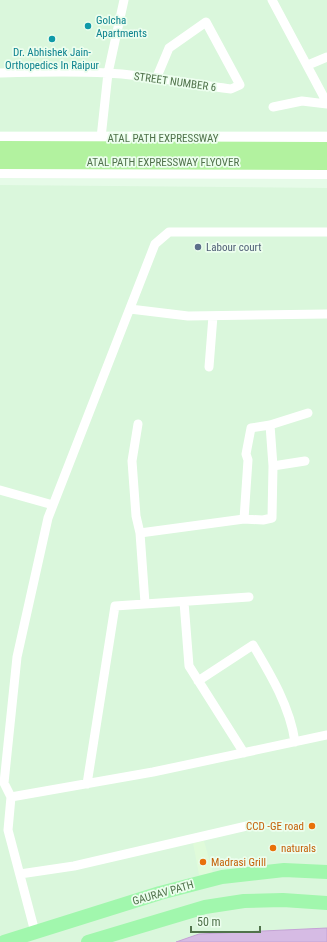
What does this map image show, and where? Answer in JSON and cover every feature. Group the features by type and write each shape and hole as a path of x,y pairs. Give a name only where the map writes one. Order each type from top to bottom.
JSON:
{"highway":[{"name":"ATAL PATH EXPRESSWAY FLYOVER","path":"0,149 327,150"},
{"name":"ATAL PATH EXPRESSWAY FLYOVER","path":"0,161 327,162"}],"main road":[{"name":"GAURAV PATH","path":"4,942 160,894 222,877 284,870 327,872"},
{"path":"88,942 205,908 244,900 283,900 327,903"}],"street":[{"path":"102,138 108,73 124,0"},
{"path":"274,0 327,104"},
{"name":"STREET NUMBER 6","path":"0,73 48,71 108,73 231,89 240,85 206,22 169,48 156,79"},
{"path":"308,65 327,57"},
{"path":"273,107 302,101 327,104"},
{"name":"ATAL PATH EXPRESSWAY","path":"0,138 327,138"},
{"path":"0,172 327,173"},
{"path":"35,932 8,830 11,797 4,783 18,657 48,518 155,244 169,232 327,232"},
{"path":"130,309 188,316 327,314"},
{"path":"209,367 213,316"},
{"path":"244,519 248,460 246,454 251,428 270,425 308,413"},
{"path":"138,424 132,461 136,516 140,533 145,603"},
{"path":"140,533 244,519 263,520 272,518 273,466 270,425"},
{"path":"273,466 305,461"},
{"path":"0,490 53,505"},
{"path":"86,784 114,606 250,597"},
{"path":"184,602 189,666 244,753"},
{"path":"198,680 253,644 273,680 292,725 295,742"},
{"path":"11,797 86,784 327,735"},
{"path":"20,874 74,866 251,825"}],"shaded area":[{"path":"0,0 327,0 327,131 0,131"},
{"path":"0,185 327,188 327,942 0,942"},
{"path":"204,841 213,873 199,875 193,843"},
{"path":"327,928 327,942 176,942 199,934"}],"place":[{"name":"Golcha Apartments","path":"88,26"},
{"name":"Dr. Abhishek Jain- Orthopedics In Raipur","path":"52,39"},
{"name":"Labour court","path":"198,247"},
{"name":"CCD -GE road","path":"312,826"},
{"name":"naturals","path":"273,848"},
{"name":"Madrasi Grill","path":"203,862"}]}
